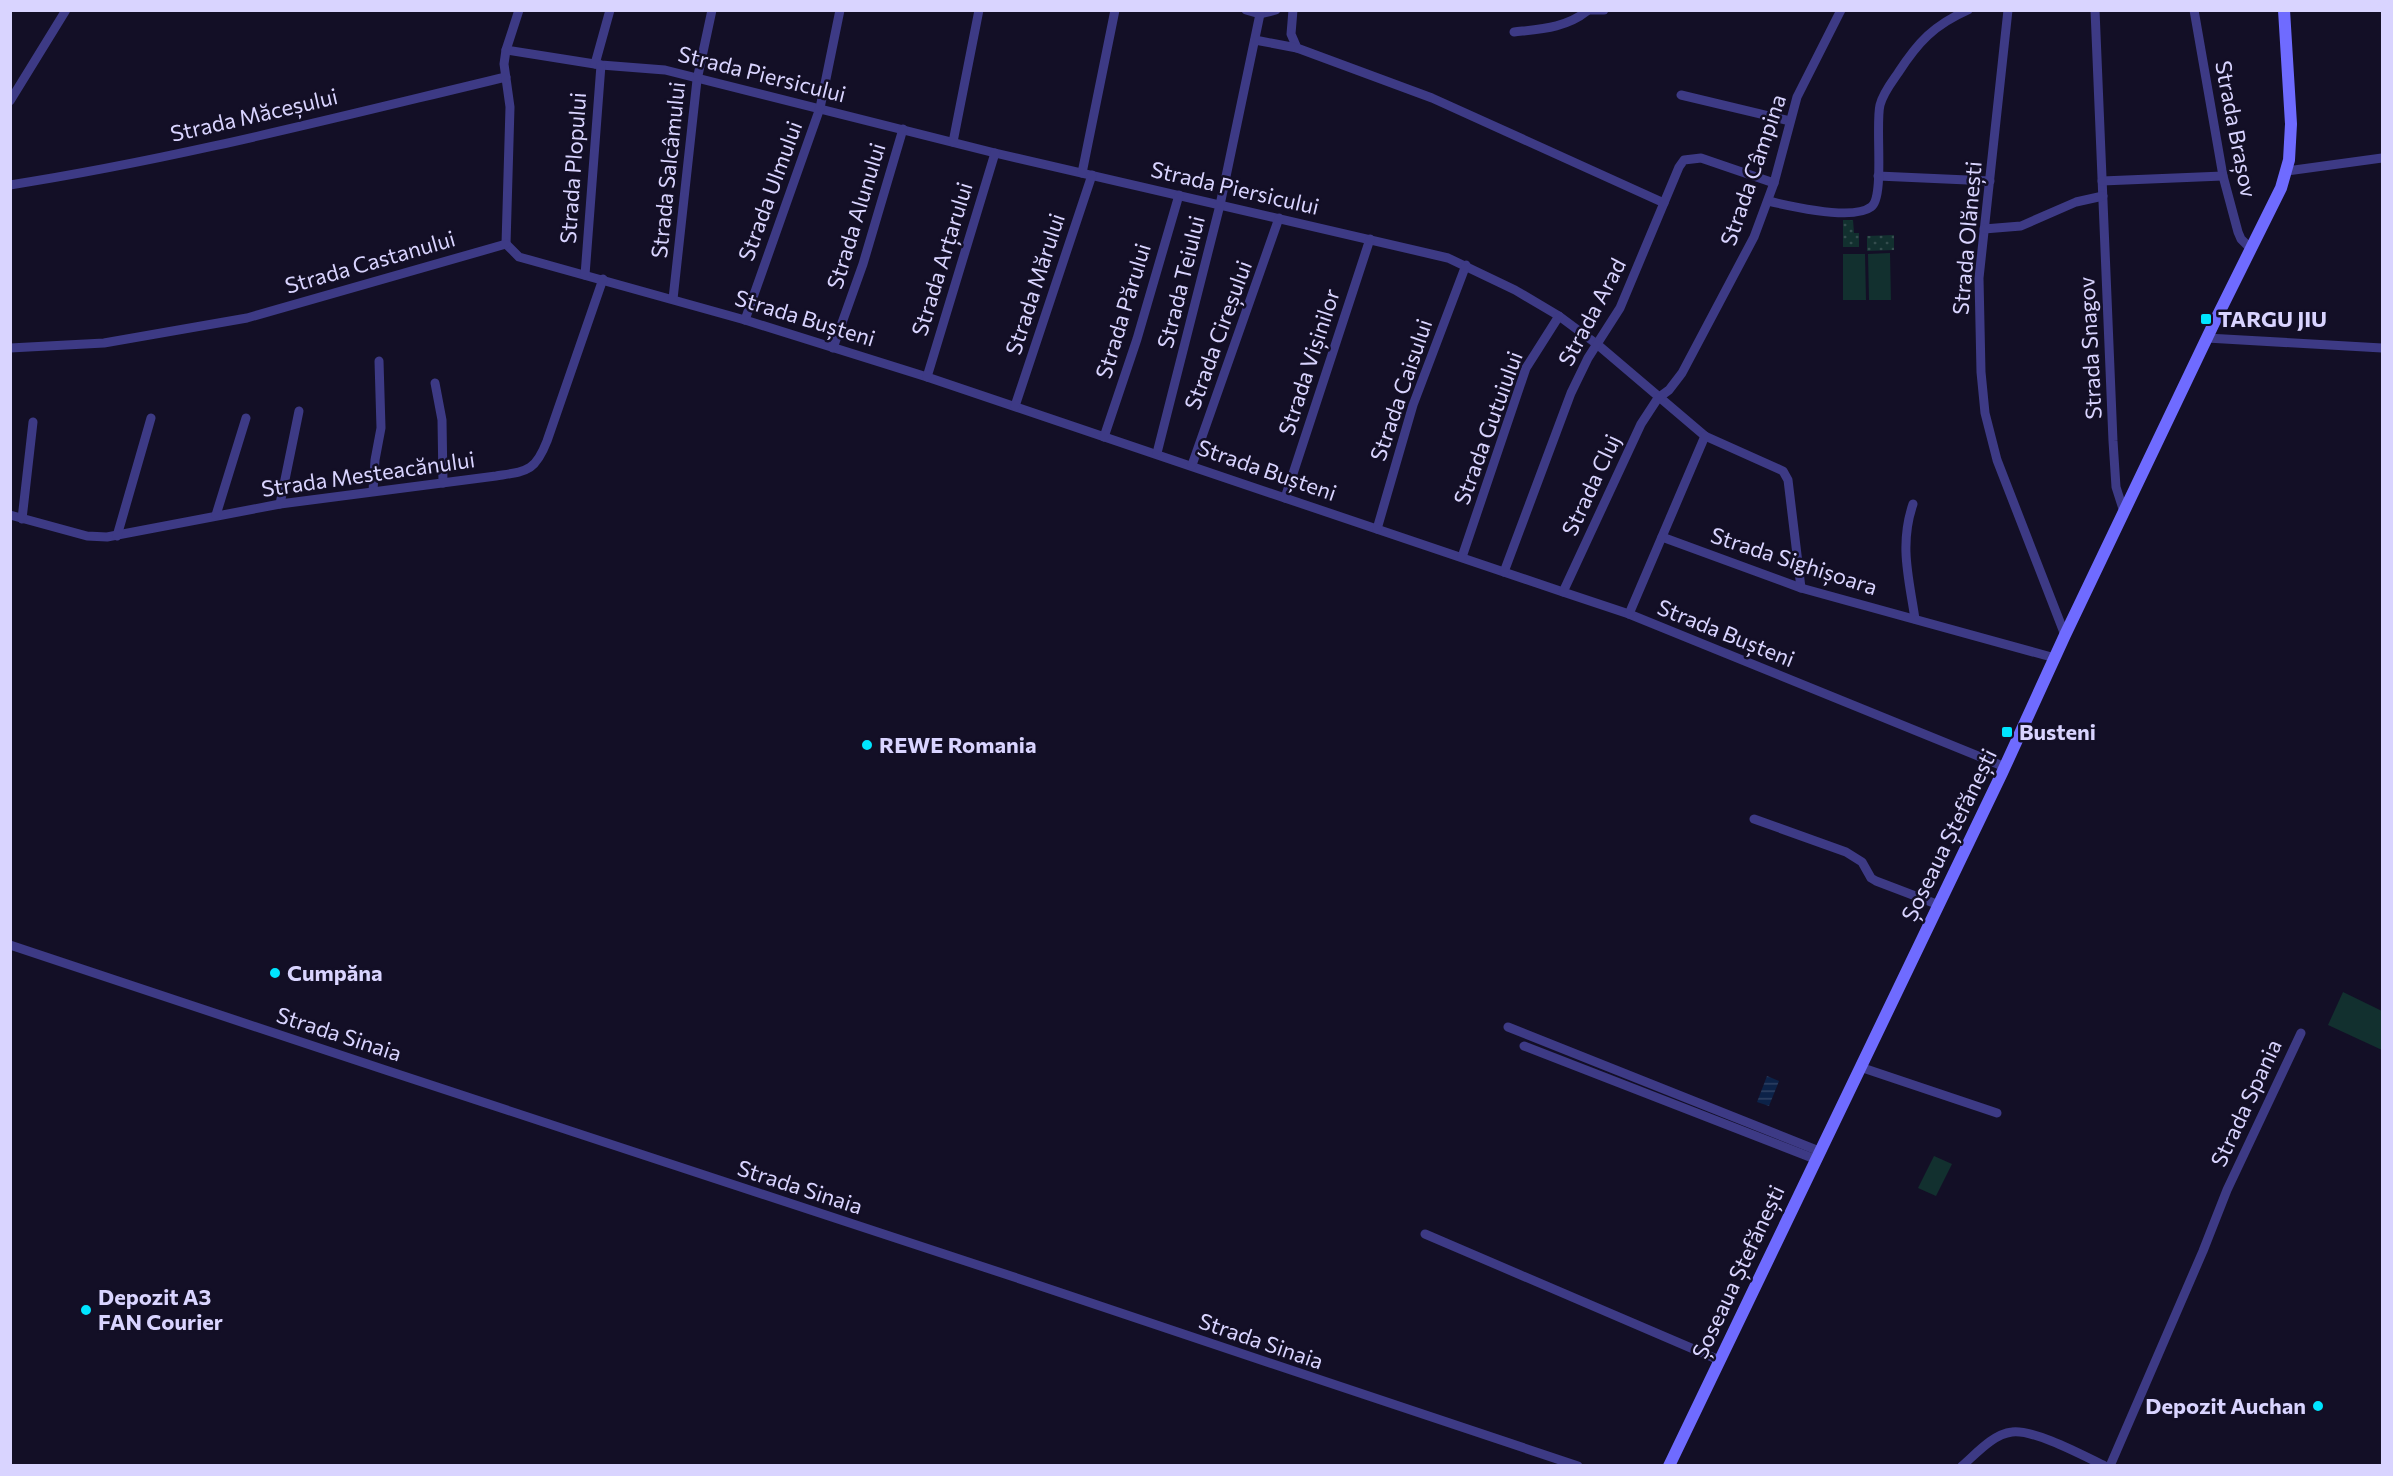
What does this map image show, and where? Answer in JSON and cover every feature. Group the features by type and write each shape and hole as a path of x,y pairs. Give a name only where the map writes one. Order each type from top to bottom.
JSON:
{"main road":[{"name":"Șoseaua Ștefănești","path":"1669,1466 2005,767 2065,635 2287,171 2291,124 2284,10"}],"street":[{"path":"10,101 66,10"},
{"path":"506,244 510,107 506,77 506,50 519,10"},
{"name":"Strada Plopului","path":"585,274 598,64 610,10"},
{"name":"Strada Salcâmului","path":"673,299 697,80 712,10"},
{"name":"Strada Ulmului","path":"745,320 820,108 840,10"},
{"path":"953,142 979,10"},
{"name":"Strada Mărului","path":"1015,406 1087,174 1115,10"},
{"path":"1246,10 1260,14 1273,11"},
{"path":"1293,10 1291,34 1297,48"},
{"path":"1514,32 1560,25 1579,18 1586,11 1604,10"},
{"name":"Strada Câmpina","path":"1658,398 1669,390 1682,373 1754,237 1774,183 1790,121 1806,78 1841,10"},
{"path":"1768,201 1803,209 1848,213 1869,209 1873,206 1877,199 1878,121 1884,94 1928,34 1940,24 1968,10"},
{"name":"Strada Olănești","path":"2008,10 1979,278 1980,352 1990,436 2065,635"},
{"name":"Strada Snagov","path":"2095,10 2116,480 2124,512"},
{"name":"Strada Brașov","path":"2194,10 2223,176 2238,232 2241,239 2251,249"},
{"name":"Strada Teiului","path":"1157,453 1220,205 1260,14"},
{"path":"1255,40 1297,48 1432,98 1664,203"},
{"name":"Strada Piersicului","path":"506,50 598,64 665,70 697,80 820,108 995,153 1438,254 1466,265 1515,290 1558,316 1598,345 1705,436 1776,467 1786,476 1801,588"},
{"name":"Strada Măceșului","path":"10,185 91,171 292,128 506,77"},
{"path":"1681,95 1790,121"},
{"name":"Strada Alunului","path":"833,348 863,264 903,129"},
{"name":"Strada Arțarului","path":"927,377 995,153"},
{"name":"Strada Arad","path":"1504,572 1571,393 1588,358 1620,308 1678,167 1684,160 1691,157 1701,158 1774,183"},
{"path":"2287,171 2382,158"},
{"path":"1878,176 1990,181"},
{"path":"2102,181 2223,176"},
{"name":"Strada Părului","path":"1104,437 1137,339 1179,195"},
{"path":"1984,230 2021,226 2076,202 2103,196"},
{"name":"Strada Cireșului","path":"1192,465 1279,218"},
{"name":"Strada Vișinilor","path":"1285,498 1370,239"},
{"name":"Strada Bușteni","path":"506,244 519,257 745,320 927,377 1629,614 2005,767"},
{"name":"Strada Castanului","path":"10,348 104,344 247,318 506,244"},
{"name":"Strada Caisului","path":"1377,529 1413,405 1466,265"},
{"name":"Strada Mesteacănului","path":"10,515 96,538 117,536 280,504 524,472 536,464 547,441 603,279"},
{"name":"Strada Gutuiului","path":"1462,557 1526,368 1558,316"},
{"path":"2207,338 2382,348"},
{"path":"373,491 375,460 381,428 379,361"},
{"path":"435,383 442,420 443,483"},
{"name":"Strada Cluj","path":"1563,592 1641,424 1658,398"},
{"path":"280,504 299,411"},
{"path":"216,515 246,417"},
{"path":"117,536 151,418"},
{"path":"22,519 33,422"},
{"path":"1629,614 1705,436"},
{"name":"Strada Sighișoara","path":"1913,504 1905,539 1915,619"},
{"name":"Strada Sighișoara","path":"1662,537 1801,588 2055,658"},
{"path":"1754,819 1846,852 1862,862 1870,878 1939,904"},
{"name":"Strada Sinaia","path":"10,945 1578,1466"},
{"path":"1508,1027 1817,1155"},
{"name":"Strada Spania","path":"2110,1466 2227,1190 2301,1033"},
{"path":"1524,1046 1817,1155"},
{"path":"1860,1067 1996,1113"},
{"path":"1425,1234 1719,1360"},
{"path":"1962,1466 1996,1437 2012,1431 2028,1433 2105,1466"}],"green space":[{"path":"1843,220 1853,220 1854,233 1859,233 1859,247 1843,247"},
{"path":"1894,235 1894,250 1867,251 1867,236"},
{"path":"1890,253 1891,300 1869,300 1868,254"},
{"path":"1843,254 1865,254 1866,300 1843,300"},
{"path":"2343,992 2382,1011 2382,1050 2328,1025"},
{"path":"1934,1156 1952,1164 1936,1196 1918,1188"}],"water":[{"path":"1767,1076 1779,1081 1769,1106 1757,1102"}],"place":[{"name":"TARGU JIU","path":"2206,319"},
{"name":"Busteni","path":"2007,732"},
{"name":"REWE Romania","path":"867,745"},
{"name":"Cumpăna","path":"275,973"},
{"name":"Depozit A3 FAN Courier","path":"86,1310"},
{"name":"Depozit Auchan","path":"2318,1406"}]}
